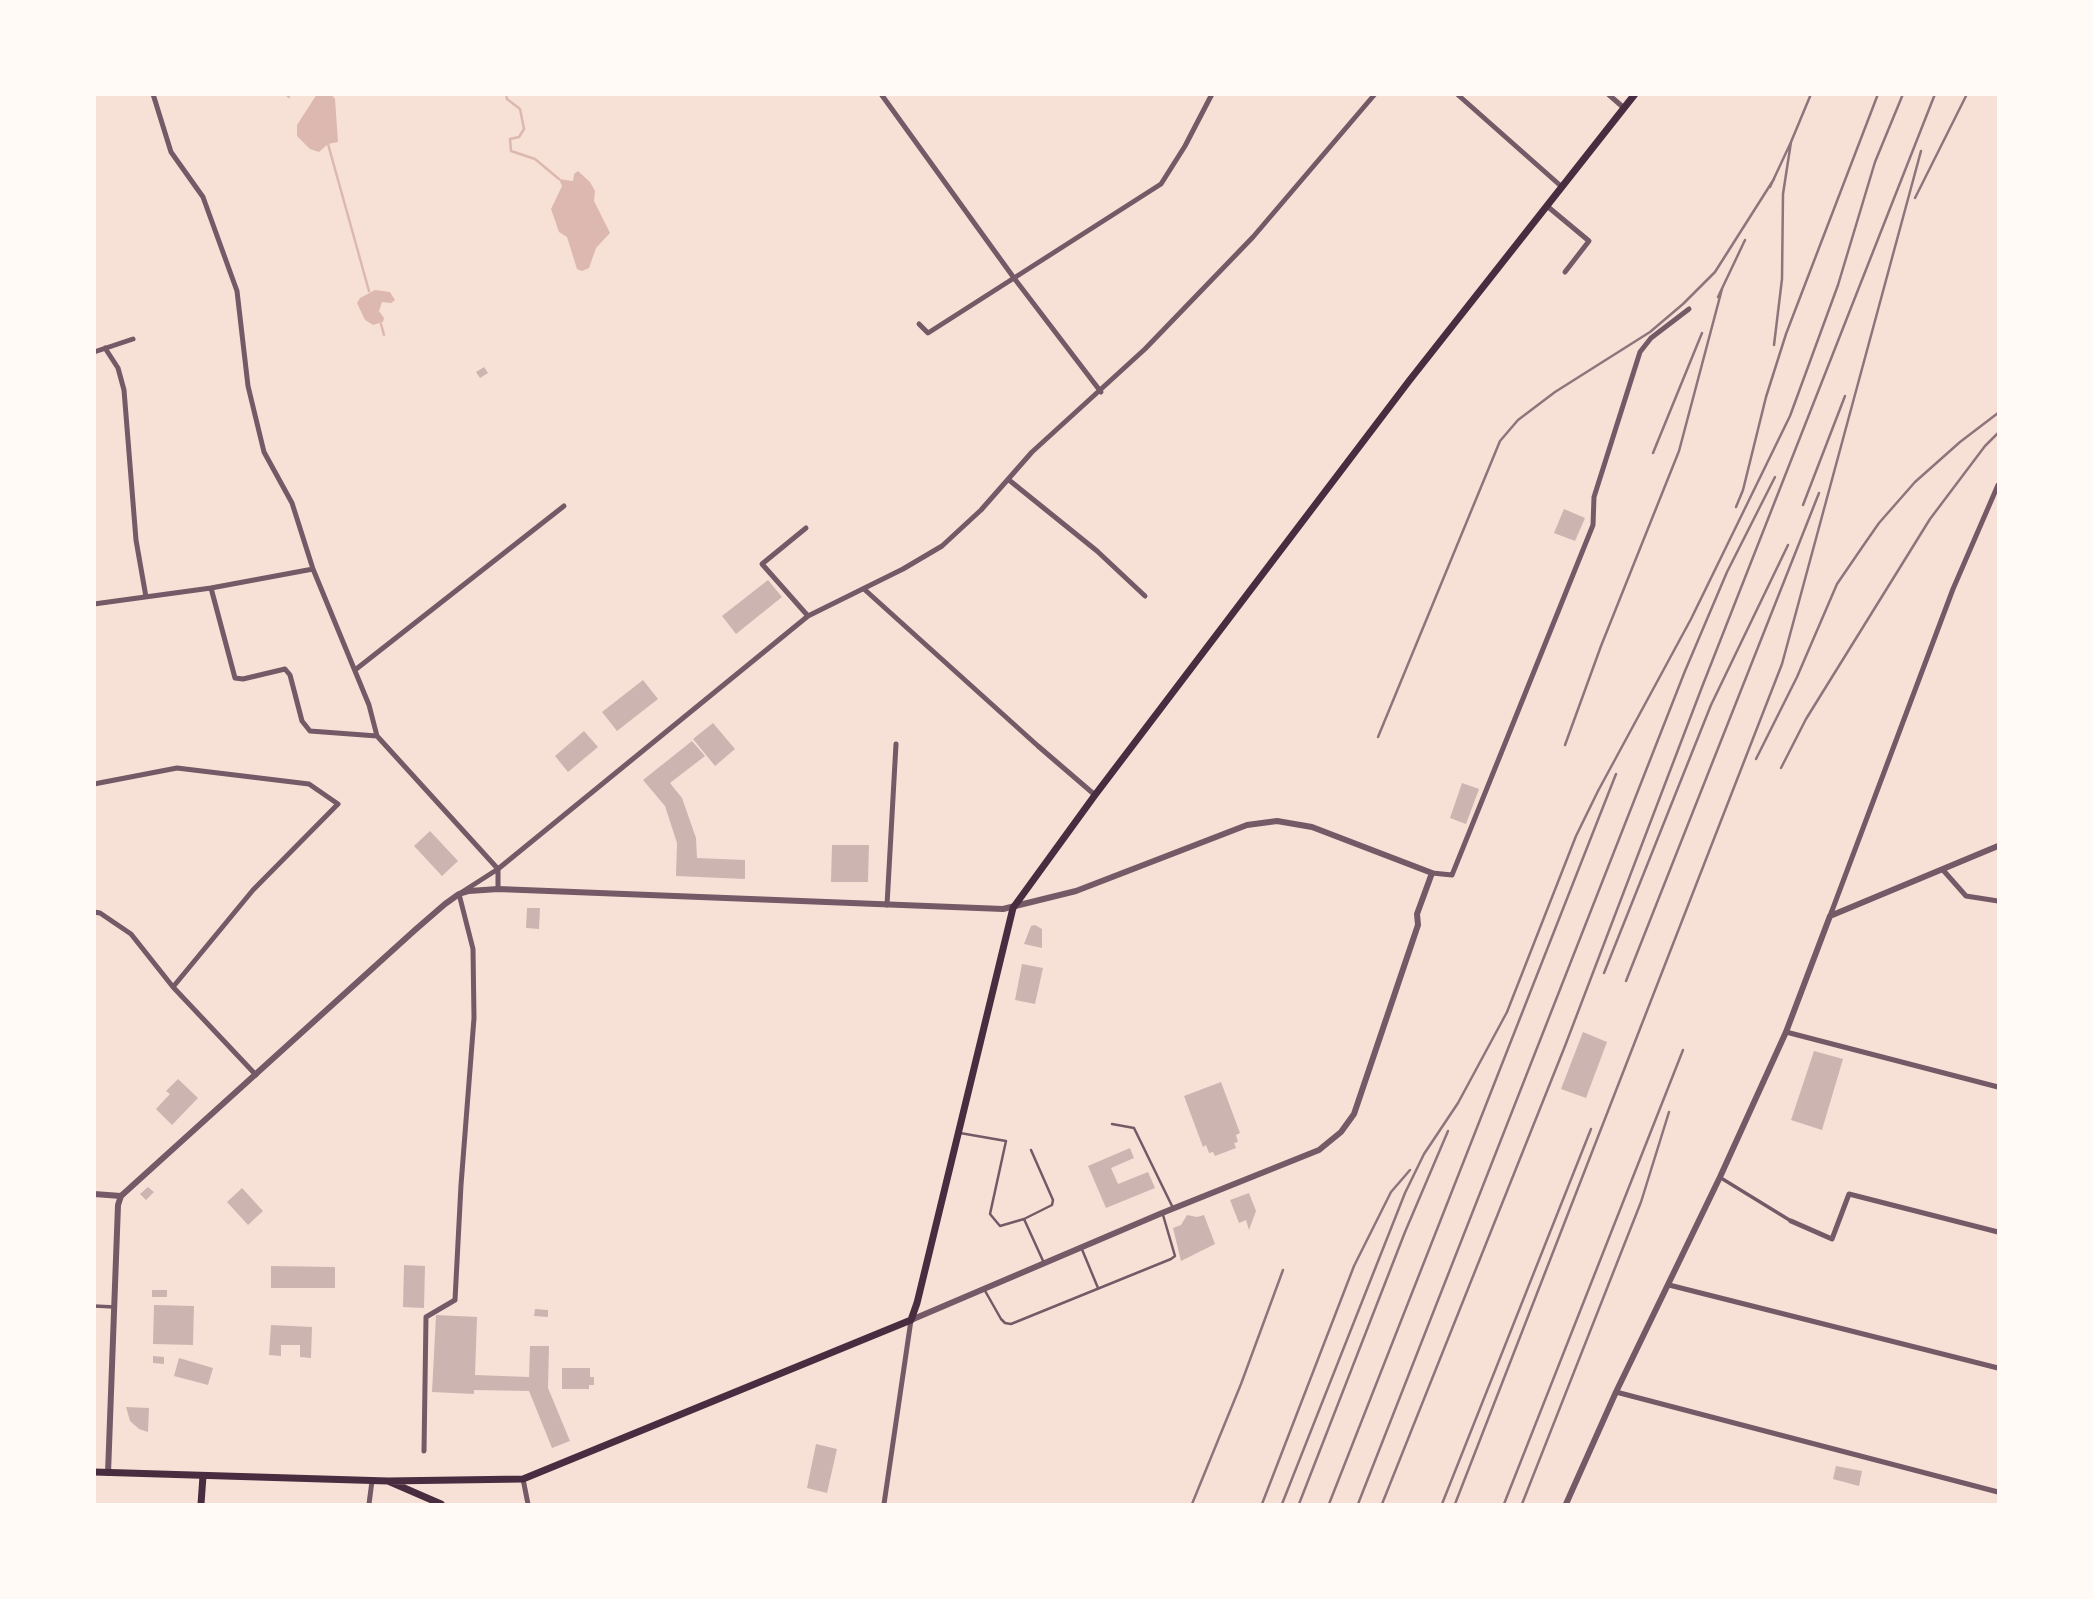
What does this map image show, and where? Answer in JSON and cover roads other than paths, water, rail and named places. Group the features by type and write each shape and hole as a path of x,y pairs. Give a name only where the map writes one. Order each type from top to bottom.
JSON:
{"main road":[{"path":"94,1472 372,1481 523,1479 911,1320 1013,908 1095,795 1409,381 1635,94"},
{"path":"201,1504 203,1476"},
{"path":"388,1481 441,1504"}],"street":[{"path":"153,94 172,152 203,197 237,291 248,386 264,452 292,503 313,569 369,705 377,736 498,869 498,889"},
{"path":"881,94 1014,278 1101,392"},
{"path":"919,324 928,333 1161,184 1185,146 1212,94"},
{"path":"108,1473 118,1205 121,1196 424,922 459,894 498,869 808,615 864,589 942,546 981,510 1032,452 1101,392 1145,349 1253,237 1376,94"},
{"path":"1457,94 1562,187"},
{"path":"1608,94 1625,108"},
{"path":"1547,206 1589,241 1565,272"},
{"path":"459,894 498,889 1013,908 1076,891 1247,825 1277,821 1312,827 1432,873 1452,876 1593,525 1594,497 1640,352 1651,338 1689,309"},
{"path":"94,352 133,339"},
{"path":"105,348 118,368 124,390 136,540 146,597"},
{"path":"1009,480 1097,551 1145,596"},
{"path":"1566,1504 1786,1032 1953,589 1998,485"},
{"path":"355,670 564,506"},
{"path":"806,528 762,564 808,615"},
{"path":"94,604 211,588 313,569"},
{"path":"211,588 235,678 243,679 285,669 290,675 302,721 310,731 377,736"},
{"path":"864,589 1095,795"},
{"path":"887,905 896,744"},
{"path":"94,785 177,768 309,784 338,804 253,890 173,987"},
{"path":"1830,916 1998,846"},
{"path":"1944,870 1966,897 1998,901"},
{"path":"884,1504 911,1320 1173,1208 1319,1150 1340,1132 1354,1114 1418,925 1417,914 1432,873"},
{"path":"424,1451 426,1317 455,1300 474,1018 473,949 459,894"},
{"path":"94,912 100,913 131,934 173,987 256,1075"},
{"path":"1786,1032 1998,1087"},
{"path":"1720,1177 1791,1221 1832,1239 1849,1194 1998,1232"},
{"path":"94,1194 121,1196"},
{"path":"1669,1285 1998,1368"},
{"path":"94,1306 114,1307"},
{"path":"1616,1392 1998,1492"},
{"path":"523,1479 528,1504"},
{"path":"369,1504 372,1481"}],"lane":[{"path":"1112,1124 1134,1128 1173,1208"},
{"path":"957,1132 1006,1141 990,1214 1000,1226 1024,1219 1052,1205 1054,1200 1031,1150"},
{"path":"984,1289 1001,1319 1011,1324 1175,1256 1162,1213"},
{"path":"1024,1219 1044,1263"},
{"path":"1081,1247 1098,1288"}],"waterway":[{"path":"286,94 289,97"},
{"path":"506,94 507,99 520,109 524,129 519,137 510,139 511,151 535,159 559,179"},
{"path":"328,144 369,291"},
{"path":"381,324 384,335"}],"railway":[{"path":"1774,345 1782,279 1783,194 1791,142 1811,94"},
{"path":"1736,507 1786,334 1878,94"},
{"path":"1282,1504 1405,1193 1424,1154 1458,1103 1507,1012 1576,836 1691,619 1790,416 1838,285 1875,162 1903,94"},
{"path":"1382,1504 1565,1046 1702,687 1935,94"},
{"path":"1915,198 1967,94"},
{"path":"1770,187 1791,142"},
{"path":"1455,1504 1782,664 1921,151"},
{"path":"1378,737 1500,441 1518,420 1555,392 1650,332 1683,304 1715,272 1774,179"},
{"path":"1718,297 1745,240"},
{"path":"1565,745 1601,646 1679,451 1722,289"},
{"path":"1653,453 1702,333"},
{"path":"1803,505 1845,396"},
{"path":"1756,759 1797,677 1837,584 1879,523 1915,482 1998,413"},
{"path":"1781,768 1806,719 1930,519 1985,446 1998,433"},
{"path":"1358,1504 1685,671 1727,572 1775,477"},
{"path":"1626,981 1819,493"},
{"path":"1604,973 1711,705 1788,545"},
{"path":"1329,1504 1616,774"},
{"path":"1504,1504 1683,1050"},
{"path":"1522,1504 1641,1202 1669,1112"},
{"path":"1442,1504 1591,1129"},
{"path":"1299,1504 1405,1232 1448,1131"},
{"path":"1262,1504 1354,1266 1391,1192 1410,1170"},
{"path":"1192,1504 1241,1384 1283,1270"}]}
